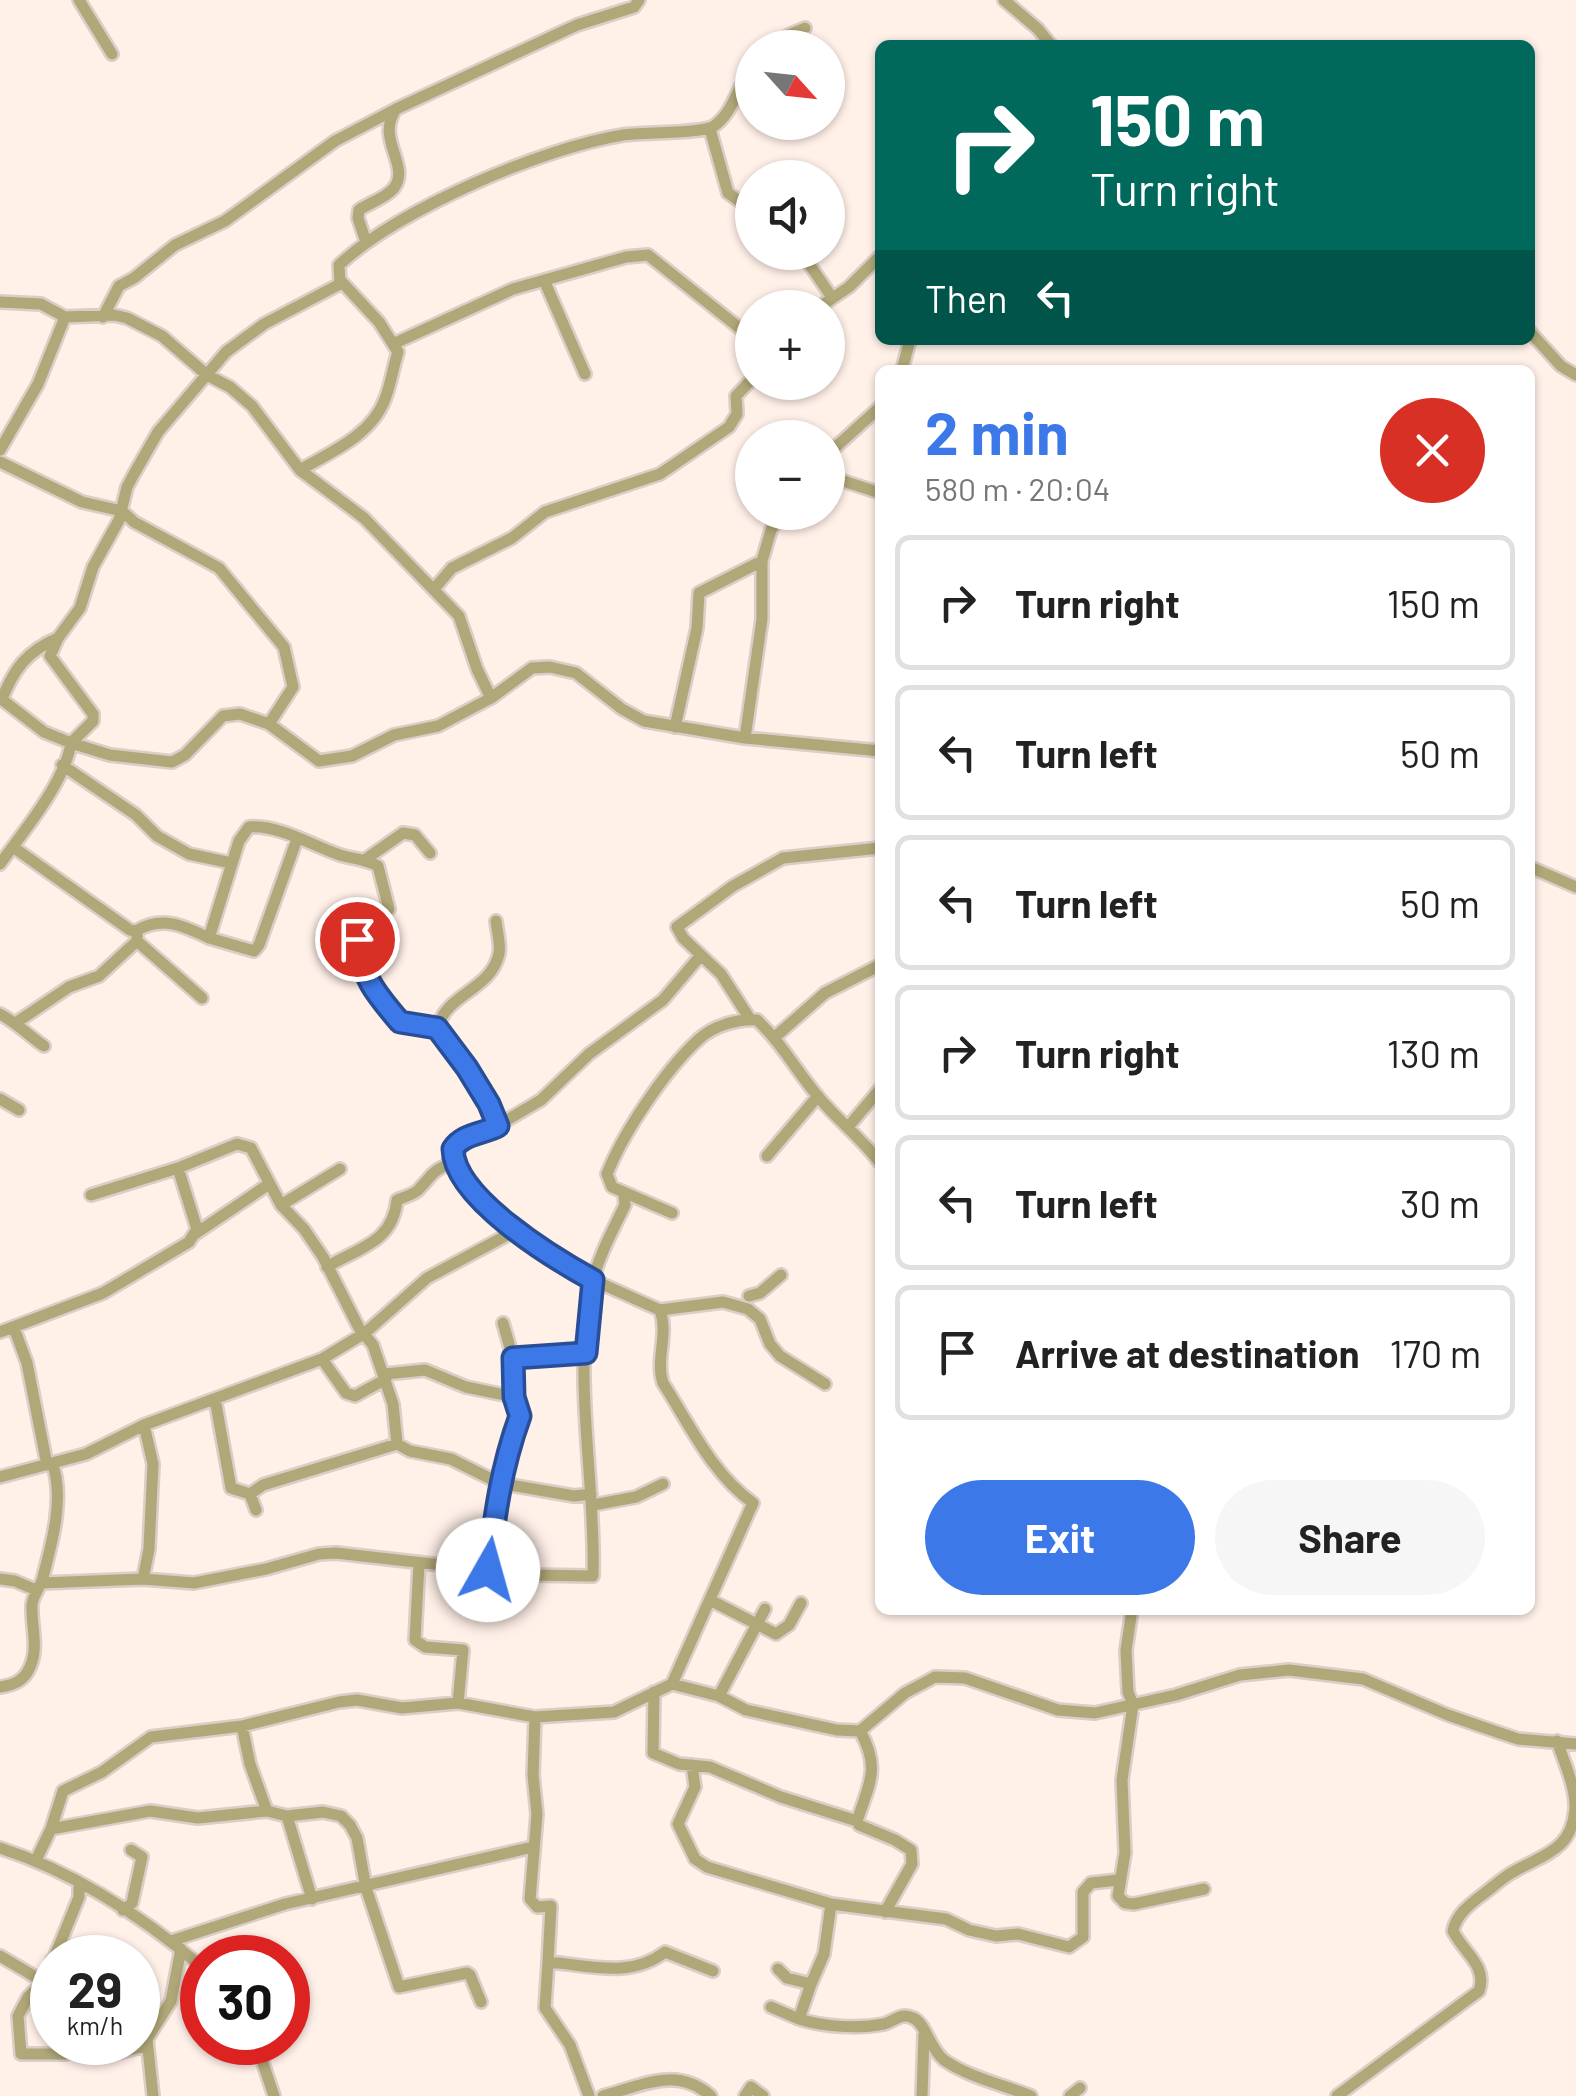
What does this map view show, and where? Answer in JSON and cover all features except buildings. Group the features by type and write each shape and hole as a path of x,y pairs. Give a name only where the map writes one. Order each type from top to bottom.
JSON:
{"street":[{"path":"79,0 112,54"},
{"path":"103,317 119,286 174,244 225,221 322,150 396,109 577,26 634,7 639,0"},
{"path":"1004,0 1046,40"},
{"path":"800,30 805,28"},
{"path":"0,864 49,798 72,743 93,721 93,714 52,663 52,648 80,608 92,566 122,512 126,487 158,432 226,352 264,324 336,288 340,284 339,264 401,221 530,159 621,135 710,129 728,114 735,99"},
{"path":"366,242 359,210 390,191 398,179 387,136 396,109"},
{"path":"710,129 728,193 735,198"},
{"path":"393,344 513,288 648,254 735,324"},
{"path":"844,290 875,261"},
{"path":"300,470 350,441 375,418 385,399 398,352 379,322 340,280"},
{"path":"544,280 585,374"},
{"path":"0,302 41,304 65,317 114,315 143,324 252,406 300,470 364,518 459,616 491,698"},
{"path":"0,450 38,384 65,317"},
{"path":"1535,338 1560,366 1576,375"},
{"path":"434,589 452,568 512,538 545,512 660,474 729,427 736,414 736,400"},
{"path":"845,439 875,412"},
{"path":"0,462 82,502 122,512 220,568 284,647 293,687 269,724"},
{"path":"845,482 875,491"},
{"path":"745,738 762,619 762,561 771,530"},
{"path":"676,727 697,628 699,593 762,561"},
{"path":"58,638 39,646 14,669 1,699 44,732 110,755 172,762 185,755 223,716 248,715 269,724 319,761 330,762 352,756 394,735 438,726 491,698 532,668 564,668 576,673 622,710 644,720 745,738 875,750"},
{"path":"62,765 188,854 231,863"},
{"path":"209,938 238,840 249,828 270,829 378,866 390,909 357,939 362,970 400,1022 437,1028 467,1068 498,1126"},
{"path":"366,860 402,834 415,835 430,853"},
{"path":"17,1022 69,988 99,976 151,922 184,925 209,938 254,952 297,839"},
{"path":"12,847 137,936 202,998"},
{"path":"750,1019 721,974 677,927 733,886 783,858 875,849"},
{"path":"1535,869 1576,887"},
{"path":"437,1028 445,1008 485,980 499,953 496,921"},
{"path":"702,955 662,1000 589,1054 542,1100 498,1126 458,1142 453,1149 454,1162 466,1183 514,1232 593,1280 660,1310 706,1302 749,1302 781,1276"},
{"path":"775,1037 825,993 875,968"},
{"path":"0,1014 17,1022 23,1032 44,1046"},
{"path":"672,1214 612,1187 606,1174 629,1129 700,1038 719,1026 758,1020 818,1096 875,1157"},
{"path":"849,1126 875,1095"},
{"path":"767,1156 818,1096"},
{"path":"0,1099 19,1110"},
{"path":"91,1195 244,1145 256,1156 281,1205 304,1229 359,1328 366,1333 386,1377 398,1424 397,1444"},
{"path":"326,1267 386,1233 395,1220 397,1200 420,1190 434,1170 454,1162"},
{"path":"178,1168 195,1216 196,1234"},
{"path":"281,1205 340,1169"},
{"path":"0,1332 103,1293 188,1242 270,1184"},
{"path":"0,1579 39,1586 143,1579 194,1583 320,1554 529,1575 593,1576 586,1353 593,1280 625,1205 624,1194"},
{"path":"0,1477 86,1454 144,1425 322,1360 366,1333 428,1278 514,1232"},
{"path":"749,1302 780,1356 825,1384"},
{"path":"660,1310 665,1337 659,1372 662,1383 720,1472 735,1491 753,1504 672,1684"},
{"path":"488,1570 498,1483 520,1416 504,1323"},
{"path":"0,1686 23,1679 31,1665 35,1644 32,1604 60,1482 49,1464 14,1328"},
{"path":"513,1358 586,1353"},
{"path":"322,1360 346,1393 356,1396 386,1377 425,1370 466,1386 514,1397"},
{"path":"215,1400 232,1488 250,1494"},
{"path":"143,1579 149,1549 153,1464 144,1425"},
{"path":"250,1494 262,1485 397,1444 410,1451 451,1460 498,1483 592,1500 636,1497 663,1484"},
{"path":"250,1494 256,1510"},
{"path":"419,1562 415,1640 425,1648 463,1650 458,1703"},
{"path":"710,1600 776,1634 782,1632 802,1603"},
{"path":"718,1696 765,1609"},
{"path":"1131,1615 1126,1650 1128,1692 1133,1705 1122,1780 1125,1852 1118,1896 1124,1903 1134,1904 1204,1890"},
{"path":"36,1860 63,1791 102,1772 152,1738 242,1726 357,1700 402,1708 458,1703 535,1717 614,1712 672,1684 718,1696 746,1710 837,1730 860,1731 905,1693 936,1677 965,1678 1058,1710 1096,1714 1240,1675 1316,1670 1374,1682 1448,1716 1518,1739 1576,1744"},
{"path":"654,1692 652,1753 680,1764 710,1767 781,1797 857,1821"},
{"path":"535,1717 533,1775 537,1814 530,1899 537,1907 551,1906 545,2008 570,2045 588,2096"},
{"path":"242,1726 250,1764 267,1811"},
{"path":"860,1731 872,1752 872,1774 857,1821 859,1826 912,1850 912,1864 885,1912"},
{"path":"1337,2096 1478,1990 1483,1979 1480,1969 1453,1931 1455,1922 1512,1872 1546,1858 1565,1839 1575,1809 1557,1741"},
{"path":"692,1766 695,1787 678,1824 695,1859 708,1867 831,1904 946,1919 969,1930 996,1936 1018,1934 1069,1947 1084,1936 1083,1892 1092,1884 1118,1880"},
{"path":"51,1829 150,1811 198,1818 267,1811 287,1816 323,1812 342,1816 357,1838 366,1888 399,1986 466,1973 481,2002"},
{"path":"287,1816 312,1899"},
{"path":"176,1945 214,1925 533,1847"},
{"path":"0,1848 36,1860 80,1883 180,1948"},
{"path":"124,1910 132,1902 142,1857 131,1850"},
{"path":"63,1935 80,1883"},
{"path":"799,2019 824,1954 831,1904"},
{"path":"160,2018 171,2001 176,1945"},
{"path":"548,1962 633,1970 666,1952 713,1971"},
{"path":"0,1956 30,1974"},
{"path":"778,1969 786,1978 811,1984"},
{"path":"30,1996 18,2016 21,2054 30,2054"},
{"path":"771,2007 820,2026 886,2024 902,2015 922,2023 922,2096"},
{"path":"924,2033 934,2051 947,2062 1031,2096"},
{"path":"149,2065 153,2096"},
{"path":"264,2065 274,2096"},
{"path":"604,2096 638,2091 671,2076 699,2085 712,2096"},
{"path":"745,2096 750,2087 763,2096"}],"route":[{"path":"357,939 362,970 381,1000 400,1022 437,1028 489,1104 498,1126 463,1138 453,1149 454,1162 466,1183 514,1232 593,1280 586,1353 513,1358 514,1397 520,1416 498,1483 488,1570"}]}
